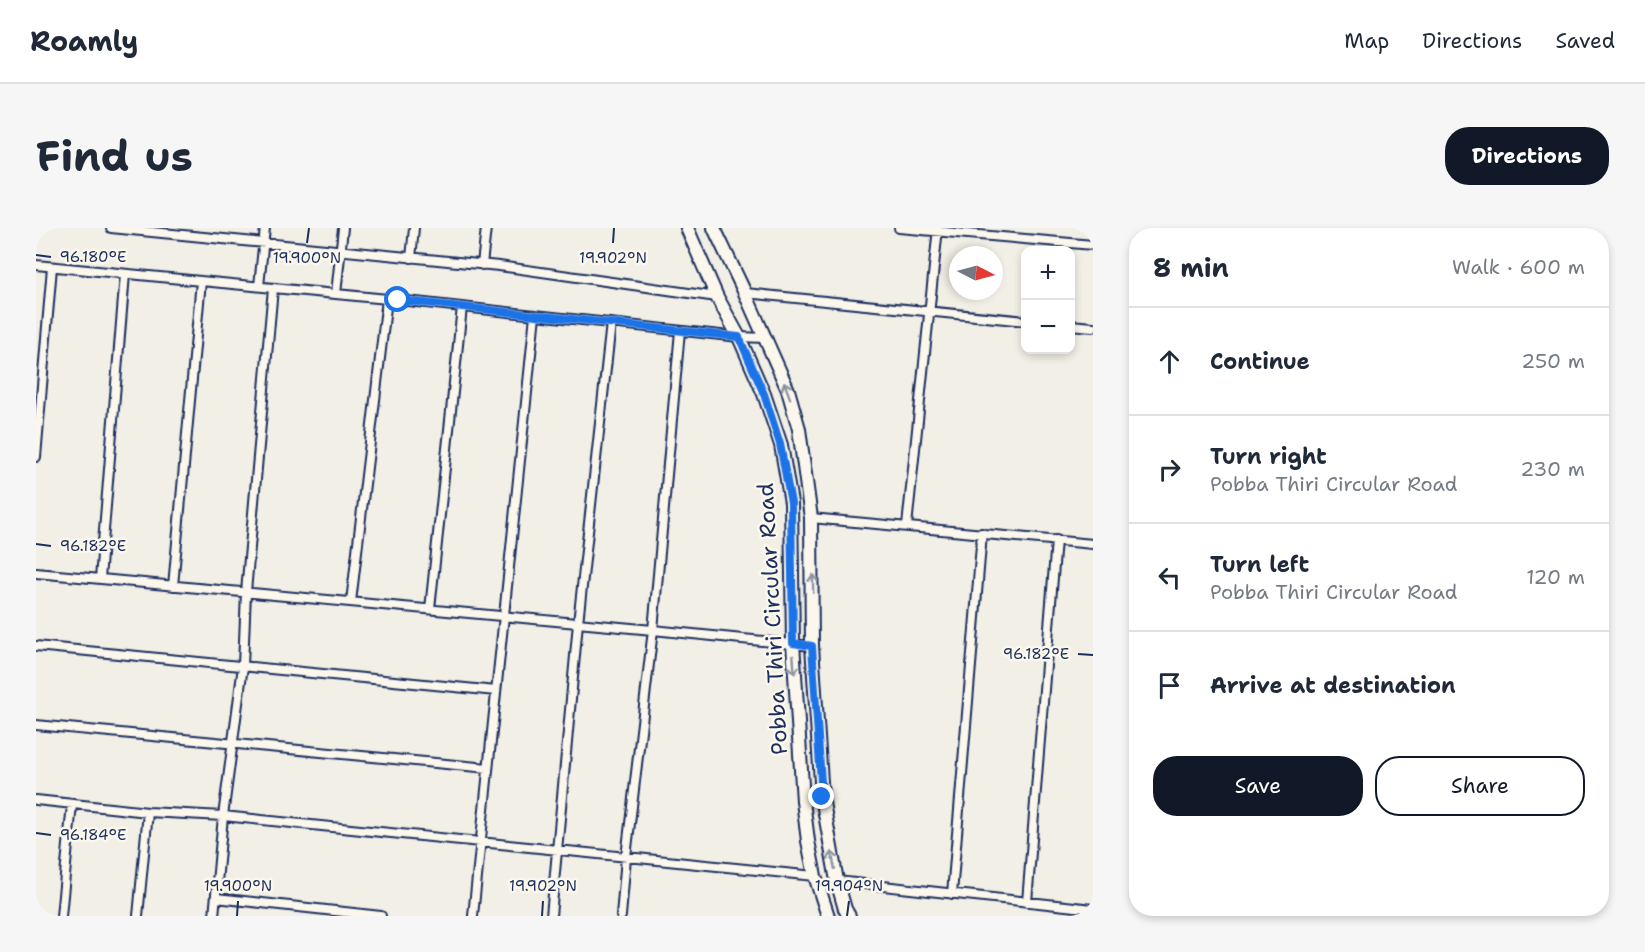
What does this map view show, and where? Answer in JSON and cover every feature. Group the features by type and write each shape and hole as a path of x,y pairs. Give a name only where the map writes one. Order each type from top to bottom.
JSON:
{"main road":[{"name":"Pobba Thiri Circular Road","path":"687,228 717,297 739,337 764,394 780,444 791,503 793,643 803,801 814,876 828,916"},
{"name":"Pobba Thiri Circular Road","path":"714,228 788,390 799,429 811,518 812,646 822,797 837,882 849,916"}],"street":[{"path":"111,228 187,232 264,243 482,265 717,297"},
{"path":"259,286 265,228"},
{"path":"336,294 344,228"},
{"path":"411,258 414,228"},
{"path":"482,265 486,228"},
{"path":"899,228 1093,245"},
{"path":"907,526 938,230"},
{"path":"36,265 765,338"},
{"path":"36,457 52,267"},
{"path":"100,579 124,274"},
{"path":"173,586 201,281"},
{"path":"214,916 223,816 243,666 246,592 273,288"},
{"path":"745,293 1021,321"},
{"path":"351,602 387,299"},
{"path":"430,609 462,307"},
{"path":"473,916 536,315"},
{"path":"551,916 578,623 612,323"},
{"path":"1075,325 1093,327"},
{"path":"621,916 653,630 680,331"},
{"path":"36,343 46,344"},
{"path":"811,518 1093,544"},
{"path":"952,894 982,533"},
{"path":"1027,902 1056,540"},
{"path":"36,573 812,646"},
{"path":"36,646 496,690"},
{"path":"36,725 488,768"},
{"path":"36,800 148,812 223,816 814,876"},
{"path":"61,916 72,804"},
{"path":"138,916 148,812"},
{"path":"837,882 1093,909"},
{"path":"216,898 381,916"}],"route":[{"path":"398,300 739,337 764,394 780,444 791,503 793,643 812,646 822,797"}]}
